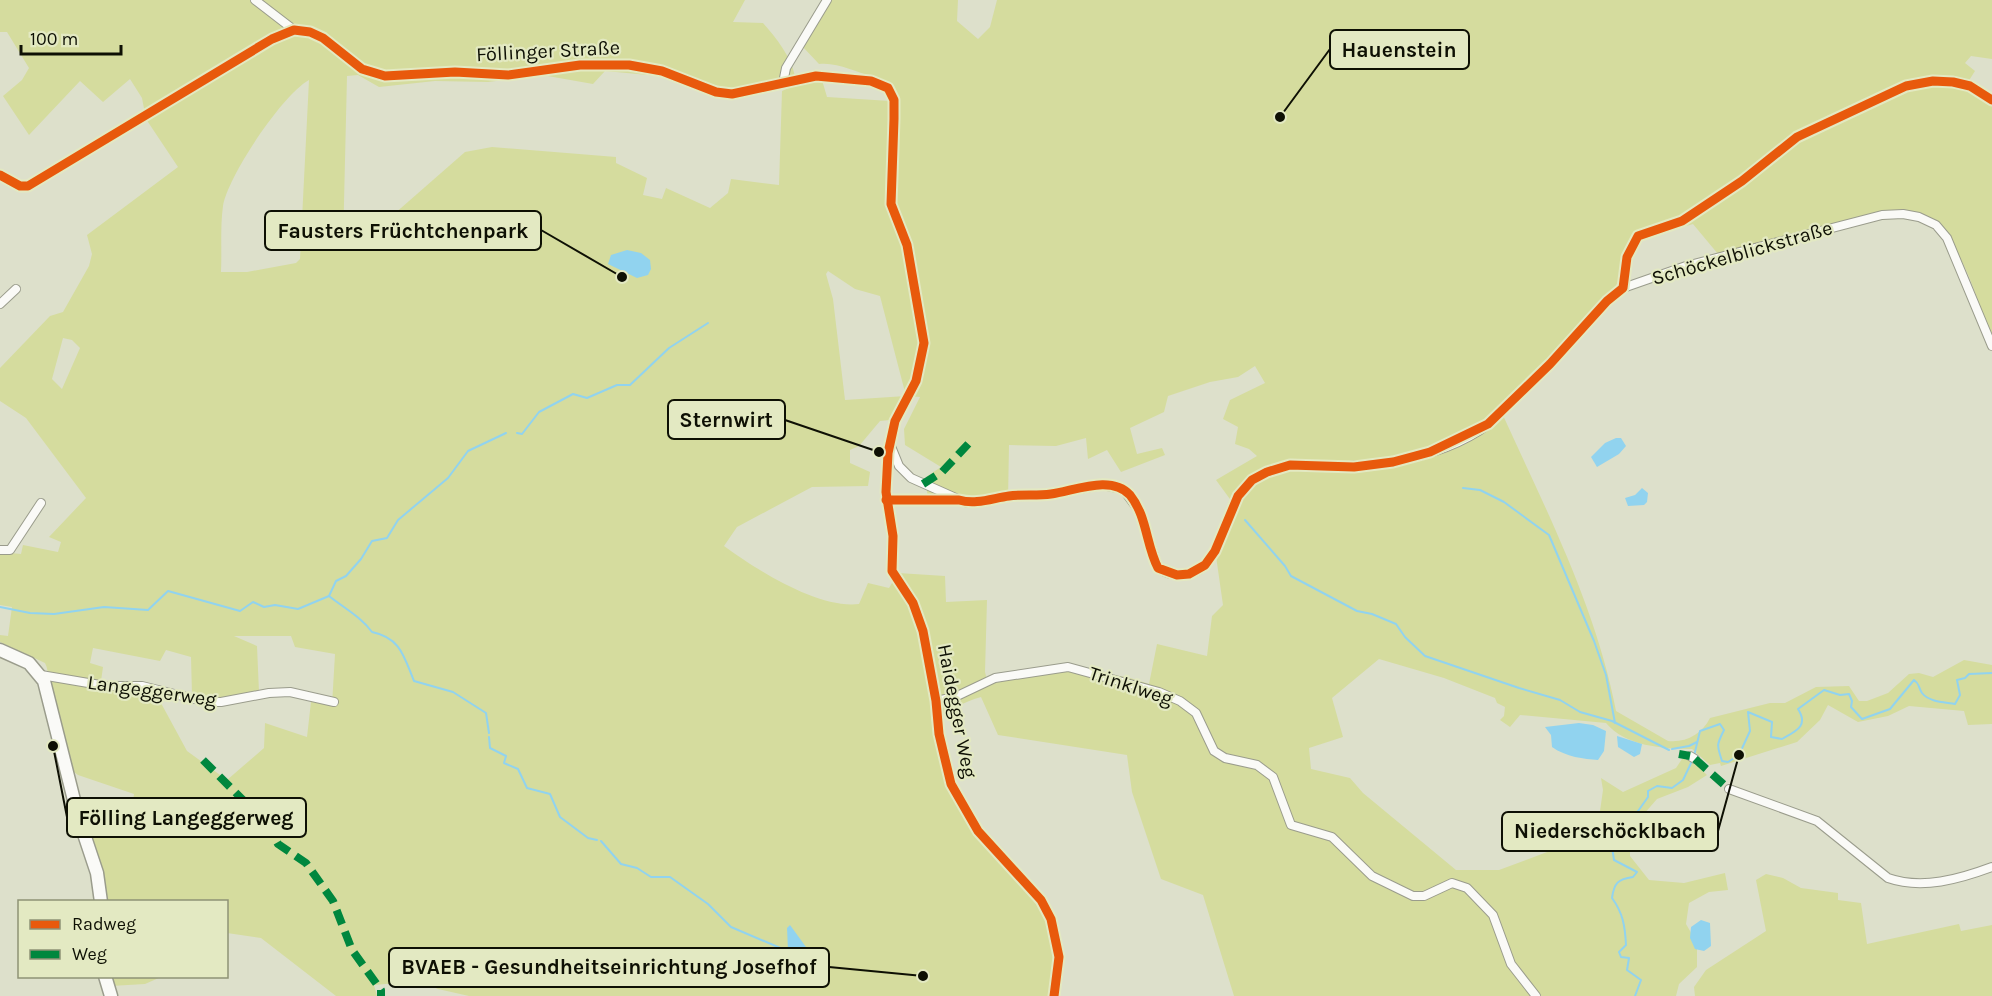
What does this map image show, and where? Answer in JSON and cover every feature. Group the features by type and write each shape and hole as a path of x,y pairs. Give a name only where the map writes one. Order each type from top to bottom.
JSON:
{"main road":[{"path":"0,650 23,659 41,675 48,694 75,805 97,873 101,900"},
{"path":"106,978 111,996"}],"street":[{"path":"255,0 294,30"},
{"path":"783,83 786,68 827,0"},
{"path":"0,175 20,186 28,186 272,39 294,30"},
{"name":"Föllinger Straße","path":"294,30 323,38 362,69 385,76 455,72 508,75 557,67 621,65 662,71 716,92 742,93 816,76 871,81 888,88 894,100 891,204 907,246 924,343 916,381 895,421 890,444"},
{"name":"Schöckelblickstraße","path":"959,500 974,502 1010,496 1048,494 1102,485 1115,486 1129,495 1137,507 1158,568 1178,575 1199,570 1211,559 1232,509 1244,488 1280,467 1354,467 1393,462 1430,452 1471,434 1502,412 1606,301 1623,288 1692,264 1873,217 1912,214 1940,229 1955,255 1992,346"},
{"path":"0,304 16,289"},
{"path":"890,444 899,466 911,478 959,500"},
{"name":"Haidegger Weg","path":"890,444 886,500 893,536 892,571 917,612 936,701 943,755 957,796 978,831 1041,900 1051,919 1059,957 1054,996"},
{"path":"886,500 959,500"},
{"path":"0,550 10,550 41,503"},
{"name":"Trinklweg","path":"936,701 955,697 995,678 1068,667 1149,689 1180,701 1202,721 1207,740 1214,751 1225,758 1257,765 1273,777 1291,825 1332,837 1372,876 1413,896 1424,896 1452,883 1467,888 1493,915 1511,964 1536,996"},
{"name":"Langeggerweg","path":"41,675 106,686 142,686 207,702 290,692 334,702"},
{"path":"1729,789 1817,821 1888,878 1901,883 1958,879 1992,867"}],"green space":[{"path":"0,0 745,0 733,22 763,23 778,41 790,61 795,76 760,87 744,88 729,88 699,81 665,67 659,76 605,71 593,84 542,75 488,82 435,81 379,87 358,75 347,76 343,245 361,237 393,215 465,152 492,147 616,157 616,163 647,178 643,195 662,199 666,188 710,208 728,193 731,179 779,185 782,91 798,84 822,80 827,97 890,101 874,77 840,66 819,64 802,46 832,0 958,0 957,21 978,39 990,27 997,0 1992,0 1992,59 1971,56 1965,63 1975,71 1968,82 1934,81 1971,89 1992,103 1992,339 1967,272 1956,251 1943,233 1927,220 1906,212 1881,212 1718,254 1693,224 1636,241 1615,288 1501,411 1568,558 1596,633 1616,711 1668,741 1675,741 1687,739 1698,733 1710,718 1770,703 1785,703 1816,687 1849,686 1859,701 1867,701 1888,693 1909,674 1919,673 1933,677 1964,660 1992,665 1992,724 1968,725 1964,711 1909,706 1888,716 1858,722 1828,705 1820,720 1797,742 1721,766 1720,763 1710,765 1692,749 1645,745 1623,737 1606,723 1520,715 1510,727 1500,720 1504,716 1505,707 1497,703 1495,698 1444,678 1379,659 1332,698 1343,737 1309,748 1311,769 1350,778 1363,793 1456,870 1499,870 1563,846 1587,830 1600,811 1603,790 1601,778 1623,792 1676,768 1682,759 1690,758 1707,775 1688,787 1657,799 1630,830 1630,856 1649,880 1684,883 1725,873 1728,890 1709,892 1689,903 1686,924 1697,943 1697,967 1679,984 1676,996 1234,996 1203,895 1161,879 1132,792 1127,755 998,735 981,697 931,718 945,782 975,827 1041,900 1057,945 1054,996 469,996 438,989 420,981 374,985 377,996 336,996 261,938 228,933 228,900 105,900 82,817 130,820 134,794 78,775 70,769 45,663 0,642 0,635 8,636 12,607 0,605 0,552 21,554 23,545 58,552 61,542 49,537 86,498 26,418 0,401 0,368 50,316 63,312 89,266 92,254 87,235 178,167 146,119 142,98 130,79 103,102 80,81 29,135 3,96 22,80 29,68 7,32 0,32","holes":["309,80 300,259 296,263 247,272 221,272 222,214 227,193 245,157 271,119 298,88","828,271 855,289 880,296 906,396 845,400 833,299 826,274","63,338 72,340 80,348 62,389 52,379","1255,366 1265,383 1230,400 1223,419 1238,427 1235,444 1249,449 1257,456 1216,480 1235,506 1216,556 1223,605 1212,616 1207,656 1157,644 1149,684 1127,677 1065,670 988,684 985,672 987,600 946,602 945,576 898,573 889,588 868,583 859,604 843,604 788,586 724,546 737,527 812,487 868,486 870,472 850,463 850,450 859,446 880,421 890,420 906,396 920,397 904,429 905,445 941,467 926,477 928,503 1008,500 1009,445 1056,446 1086,438 1088,459 1107,450 1121,472 1165,455 1162,448 1137,454 1130,428 1164,412 1168,396 1210,382 1238,377","234,636 291,636 295,647 335,654 332,705 311,702 307,737 265,723 264,748 227,780 187,751 155,692 136,688 100,688 103,667 90,663 93,648 160,661 166,650 191,657 192,695 227,698 259,692 257,646"]},
{"path":"1766,874 1783,878 1801,888 1838,893 1838,900 1861,903 1867,944 1959,924 1961,931 1992,925 1992,996 1695,996 1694,987 1706,970 1766,931 1756,880"},
{"path":"109,978 159,978 145,984 111,986"}],"water":[{"path":"627,250 641,253 650,260 651,269 648,275 637,278 608,264 611,255"},
{"path":"1621,438 1626,446 1619,454 1597,467 1591,457 1605,443"},
{"path":"1642,488 1648,493 1647,502 1644,505 1628,506 1625,498 1635,495"},
{"path":"1579,723 1593,725 1606,731 1604,751 1598,760 1569,755 1552,747 1551,735 1545,727"},
{"path":"1617,736 1642,744 1640,754 1634,757 1618,747"},
{"path":"1701,920 1710,923 1711,946 1704,951 1695,949 1690,938 1691,927"},
{"path":"790,925 806,947 807,959 786,968 772,969 771,964 788,950 787,928"}],"waterway":[{"path":"517,433 522,434 539,412 573,394 587,398 617,385 630,385 669,348 708,323"},
{"path":"0,607 30,613 54,614 104,607 148,610 168,591 240,611 253,602 264,607 275,605 298,609 329,596 336,581 346,576 361,559 372,541 387,538 398,520 448,478 468,451 506,433"},
{"path":"1463,488 1480,490 1504,502 1549,535 1606,675 1615,723"},
{"path":"1245,520 1291,576 1357,611 1372,614 1396,624 1405,637 1425,656 1560,700 1580,712 1612,721 1669,750"},
{"path":"329,596 358,617 372,632 382,635 395,644 404,657 414,681 453,692 486,713 489,733"},
{"path":"1694,756 1700,731 1720,724 1724,730 1718,746 1722,761 1728,762 1739,755 1750,731 1748,712 1772,722 1771,737 1782,739 1801,724 1798,709 1824,690 1840,695 1849,694 1852,701 1851,707 1862,719 1890,709 1914,680 1925,696 1955,704 1960,695 1957,680 1969,674 1992,673"},
{"path":"489,737 490,748 506,756 504,763 518,769 527,788 550,794 560,817 588,838 597,840"},
{"path":"1672,749 1697,742"},
{"path":"1635,996 1641,980 1627,970 1629,958 1621,957 1619,952 1626,945 1625,932 1621,914 1612,898 1618,883 1633,877 1637,872 1614,860 1610,834 1613,829 1628,829 1638,822 1636,814 1648,797 1648,791 1657,786 1672,788 1683,780 1692,761"},
{"path":"601,841 621,864 637,868 651,877 670,877 708,904 731,927 785,950"}],"marked path":[{"path":"923,484 942,472 971,441"},
{"path":"1679,754 1690,756"},
{"path":"1695,759 1729,789"},
{"path":"203,760 243,800 266,813 269,828 278,844 306,863 333,901 352,950 381,990 381,996"}],"cycle path":[{"path":"0,175 20,186 28,186 272,39 294,30 310,32 323,38 362,69 385,76 455,72 508,75 580,65 629,65 662,71 716,92 732,94 816,76 871,81 888,88 894,100 891,204 907,245 924,343 916,381 895,421 888,453 886,492 893,536 892,571 913,603 923,631 936,701 939,734 951,784 978,831 1041,900 1051,919 1059,957 1054,996"},
{"path":"886,500 978,501 1014,495 1051,494 1092,485 1113,486 1122,489 1136,503 1158,568 1177,575 1189,574 1205,565 1215,551 1238,496 1252,480 1267,472 1290,465 1354,467 1393,462 1430,452 1488,424 1550,364 1607,301 1623,288 1627,257 1638,236 1682,221 1742,181 1797,137 1906,86 1933,81 1953,82 1970,86 1992,100"}],"place":[{"name":"Hauenstein","path":"1280,117"},
{"name":"Fausters Früchtchenpark","path":"622,277"},
{"name":"Sternwirt","path":"879,452"},
{"name":"Fölling Langeggerweg","path":"53,746"},
{"name":"Niederschöcklbach","path":"1739,755"},
{"name":"BVAEB - Gesundheitseinrichtung Josefhof","path":"923,976"}]}
